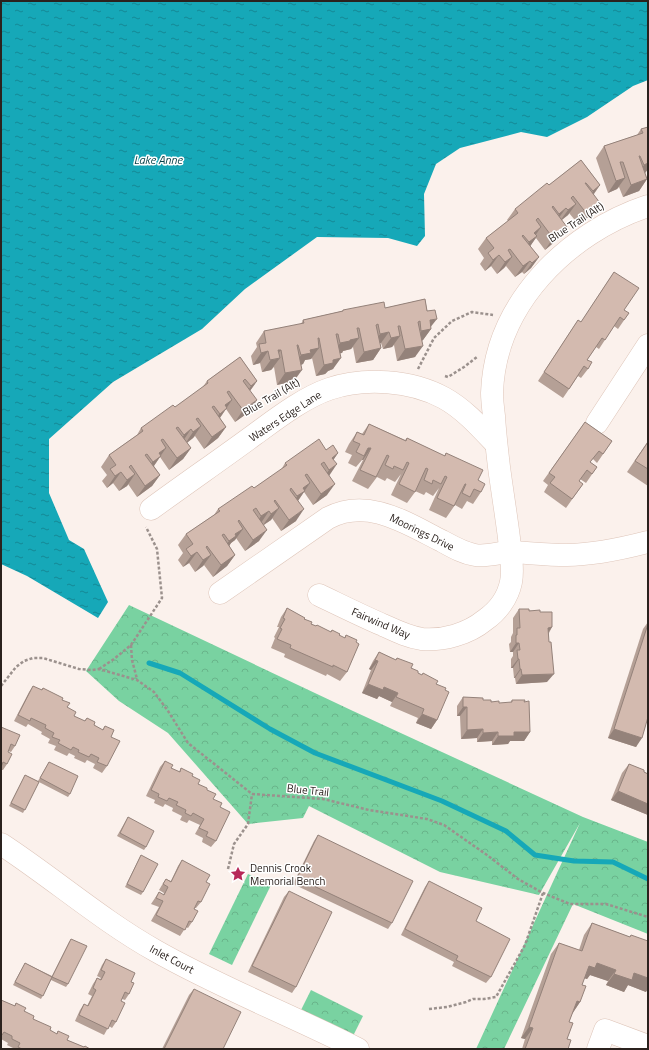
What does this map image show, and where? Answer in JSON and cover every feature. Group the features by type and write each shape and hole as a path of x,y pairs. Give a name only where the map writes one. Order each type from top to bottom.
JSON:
{"street":[{"path":"510,552 496,444 492,394 497,359 508,326 522,300 543,273 554,262 592,233 624,216 648,206"},
{"path":"597,423 648,345"},
{"name":"Waters Edge Lane","path":"151,509 279,417 327,389 346,384 389,382 423,388 444,398 458,408 496,444"},
{"path":"458,408 470,405 492,394"},
{"name":"Moorings Drive","path":"220,593 323,520 346,511 365,510 383,513 401,520 465,553 482,555 510,552 551,555 587,554 618,550 648,542"},
{"name":"Fairwind Way","path":"319,595 402,633 420,639 445,638 475,628 496,611 507,595 511,581 510,552"},
{"name":"Inlet Court","path":"1,844 99,914 155,950 221,984 358,1049"},
{"path":"598,1049 604,1030 648,1046"}],"path":[{"path":"414,375 434,338 452,321 472,312 500,316"},
{"path":"441,376 448,377 476,358 481,351"},
{"path":"99,670 131,645 162,598 156,549 145,526 151,509"},
{"path":"131,645 132,660 137,680"},
{"path":"1,686 16,666 33,658 43,658 79,669 99,670 137,680 154,692 188,743 252,794 248,824 234,844 228,869"},
{"name":"Blue Trail","path":"252,794 323,799 369,810 427,819 444,825 518,879 544,893 570,904 606,904 648,917"},
{"path":"429,1009 447,1007 473,999 496,997 525,945 544,893"}],"green space":[{"path":"129,605 353,711 583,817 648,842 648,934 573,904 504,1049 476,1049 580,823 539,895 440,872 309,806 303,818 248,824 168,733 119,701 86,671"},
{"path":"248,874 271,885 232,965 209,954"},
{"path":"311,990 363,1016 353,1036 301,1010"}],"water":[{"name":"Lake Anne","path":"1,1 648,1 648,80 633,86 587,117 547,137 521,132 460,148 436,164 424,194 425,236 417,246 388,238 317,237 245,289 202,329 113,382 49,439 49,493 69,540 84,549 108,602 98,618 27,576 1,564"}],"building":[{"path":"648,127 648,163 644,165 639,156 647,179 631,185 623,162 620,162 625,178 616,181 604,146 643,133 641,129"},
{"path":"581,160 600,185 593,191 585,183 600,203 587,214 573,196 571,198 576,204 568,210 566,208 559,214 553,206 552,207 567,227 553,238 538,218 536,220 541,227 534,233 537,236 529,242 523,235 522,236 539,257 532,263 530,261 523,266 510,249 508,250 512,257 505,262 499,255 493,260 488,253 494,248 486,238 518,213 515,209 547,183 549,185"},
{"path":"614,272 639,288 624,310 629,313 624,320 620,317 605,340 602,338 587,360 592,362 588,369 584,366 569,389 544,372 578,320 581,322"},
{"path":"425,299 427,311 435,310 437,319 430,320 431,329 421,331 420,321 418,322 423,346 405,349 400,326 398,326 400,336 391,338 389,332 380,334 378,324 376,325 381,348 364,352 359,328 357,328 359,338 350,341 340,343 338,334 336,334 341,358 333,360 333,363 324,365 319,338 319,348 310,350 311,353 301,355 297,345 302,370 285,373 281,350 278,350 280,358 270,360 268,351 261,353 259,344 266,343 264,331 304,323 303,320 343,310 384,302 385,308"},
{"path":"240,357 257,381 251,386 245,379 243,381 257,400 243,410 229,391 227,392 232,400 225,405 227,408 220,414 214,406 212,407 226,427 212,437 198,418 196,419 201,426 193,432 191,429 184,435 178,427 176,428 191,448 177,458 163,439 161,440 166,448 159,453 161,456 153,462 147,454 145,455 160,475 145,486 131,465 129,467 135,474 127,480 121,472 115,476 110,469 116,465 109,455 143,431 141,428 173,405 175,407"},
{"path":"585,422 612,441 603,454 599,451 590,462 597,467 592,474 587,470 579,481 583,484 572,499 550,483 555,477 549,473"},
{"path":"369,424 406,441 407,438 445,456 446,453 483,470 478,480 485,484 481,492 474,489 470,497 462,493 465,484 454,506 437,498 447,477 445,476 441,484 433,480 432,484 424,480 428,469 426,468 415,492 399,484 409,463 407,462 403,470 394,466 393,469 385,465 389,456 387,455 376,477 360,470 371,448 368,448 364,456 356,452 360,444 353,441 357,432 364,435"},
{"path":"319,439 326,450 333,445 338,453 332,458 337,464 329,470 324,462 321,464 335,484 321,494 307,474 305,475 310,483 303,488 305,491 297,496 291,488 290,490 304,509 289,520 275,500 274,501 279,508 271,514 269,511 261,516 256,508 253,510 267,530 253,540 239,520 238,521 243,529 235,534 236,536 229,541 224,534 222,535 235,555 221,565 207,546 206,547 211,555 203,560 197,552 191,556 186,549 193,544 186,534 220,511 218,509 252,486 254,488 287,465 285,463"},
{"path":"648,442 648,469 635,461"},
{"path":"287,608 305,618 304,619 312,622 311,624 317,625 331,632 332,630 345,638 346,635 357,640 356,642 359,644 347,672 290,648 291,645 277,639 282,629 280,628 285,619 283,618"},
{"path":"519,609 552,612 552,627 548,628 554,674 522,675 517,650 520,650 519,643 516,643 517,628 520,628"},
{"path":"648,624 648,717 642,738 614,729"},
{"path":"379,652 396,660 397,658 413,664 411,668 418,671 418,673 422,675 423,673 438,681 436,684 446,688 445,690 449,692 437,720 422,714 424,709 396,697 398,693 384,687 383,690 368,684 378,661 375,660"},
{"path":"33,686 42,690 43,688 63,698 62,700 70,703 67,707 76,712 74,716 85,721 87,718 95,722 94,725 103,730 105,726 114,730 111,737 120,741 107,766 97,762 99,758 91,754 89,757 78,752 79,750 73,747 71,750 58,743 60,740 52,737 54,733 45,728 46,725 31,718 30,721 18,715"},
{"path":"463,697 483,698 483,700 491,700 491,702 499,701 499,703 512,702 512,700 525,700 524,702 529,701 530,732 514,732 514,736 498,736 498,732 483,733 483,729 467,730 467,707 463,707"},
{"path":"1,727 20,735 15,746 11,744 8,752 12,754 7,764 3,762 1,767"},
{"path":"165,761 173,765 171,768 180,772 181,768 193,774 192,776 200,780 198,784 216,794 213,799 222,803 220,807 230,812 216,841 206,836 208,832 199,828 204,819 193,813 191,816 185,813 186,810 176,805 178,802 169,798 167,801 158,797 159,794 151,790"},
{"path":"49,762 78,776 70,794 40,778"},
{"path":"629,764 644,770 644,772 648,774 648,804 618,791"},
{"path":"25,775 39,782 25,810 11,803"},
{"path":"128,817 154,831 146,847 120,833"},
{"path":"318,835 413,881 392,923 297,878"},
{"path":"141,855 158,864 143,892 127,884"},
{"path":"182,860 210,875 206,882 210,884 201,902 198,901 194,909 198,911 192,922 189,921 185,930 156,915 163,901 156,898 159,892 164,895 168,887 163,884 166,879 171,882"},
{"path":"429,881 482,908 476,921 510,939 491,977 456,960 458,956 405,929"},
{"path":"289,891 332,912 296,987 252,966"},
{"path":"592,923 630,937 631,935 648,941 648,978 634,973 632,980 614,974 616,970 597,963 595,968 589,966 582,985 586,986 580,1002 577,1001 569,1022 573,1023 567,1039 571,1040 568,1049 525,1049 533,1028 529,1027 559,943 582,951"},
{"path":"71,939 87,946 68,984 52,977"},
{"path":"106,959 135,973 131,982 134,983 129,994 125,992 121,1001 125,1003 116,1022 112,1020 108,1029 79,1015 84,1004 88,1006 96,990 93,988 97,978 101,980 105,972 101,970"},
{"path":"25,963 52,977 43,996 15,982"},
{"path":"194,989 241,1012 223,1049 164,1049"},
{"path":"1,1000 15,1006 16,1003 26,1008 24,1011 34,1016 33,1019 51,1027 50,1030 57,1034 58,1031 69,1036 67,1040 90,1049 22,1049 18,1047 20,1043 12,1039 12,1036 4,1032 1,1035"}],"waterway":[{"path":"149,663 180,673 270,729 315,753 442,801 506,831 535,855 574,861 613,862 648,879"}],"place":[{"name":"Dennis Crook Memorial Bench","path":"238,874"}]}
